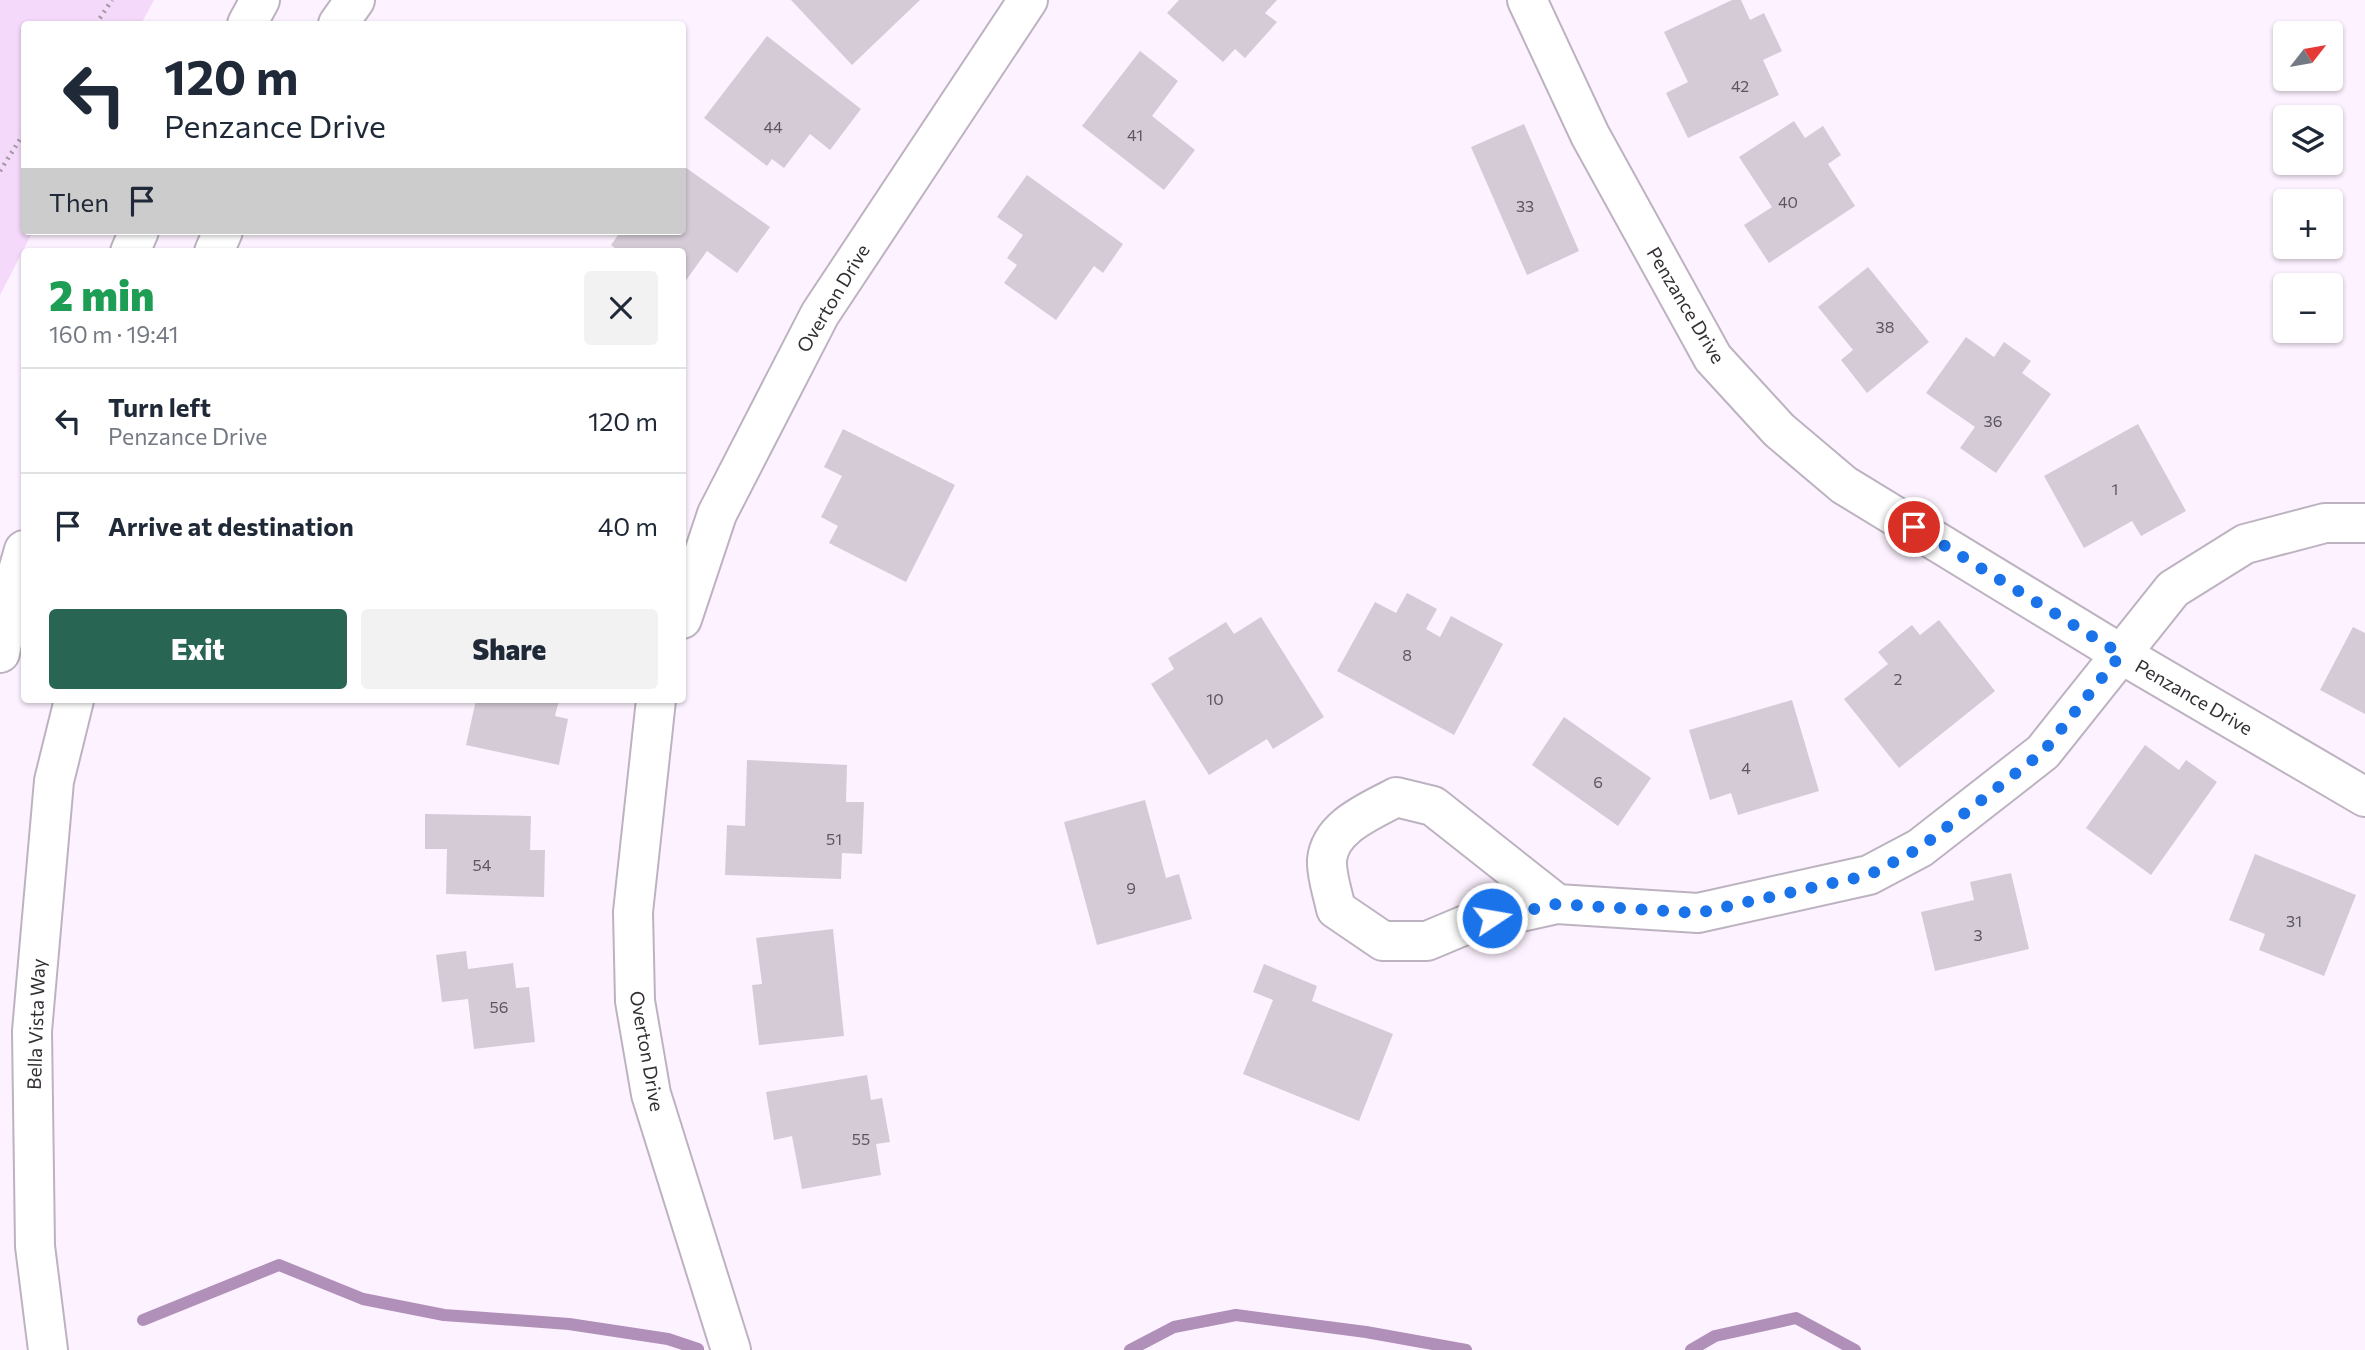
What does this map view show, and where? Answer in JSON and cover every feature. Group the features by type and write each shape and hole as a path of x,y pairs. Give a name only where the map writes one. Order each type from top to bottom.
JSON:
{"street":[{"path":"249,21 260,0"},
{"path":"340,21 355,0"},
{"name":"Overton Drive","path":"686,607 717,514 820,314 1028,0"},
{"name":"Penzance Drive","path":"1527,0 1590,135 1713,358 1779,430 1844,485 2121,654 2365,797"},
{"path":"1557,904 1433,806 1396,797 1356,819 1336,836 1327,860 1336,909 1383,941 1427,941 1470,923 1557,904 1698,913 1869,875 1920,848 2043,752 2173,589 2245,544 2325,523 2365,523"},
{"path":"0,653 21,560"},
{"name":"Bella Vista Way","path":"48,1350 35,1246 32,1031 54,781 73,703"},
{"name":"Overton Drive","path":"656,703 633,912 635,1001 651,1094 731,1350"}],"path":[{"path":"98,21 112,0"},
{"path":"0,171 21,138"}],"shaded area":[{"path":"0,0 154,0 143,21 21,21 21,235 31,235 24,248 21,248 21,254 0,295"}],"building":[{"path":"791,0 920,0 852,65"},
{"path":"1179,0 1277,0 1265,13 1277,22 1245,58 1235,49 1223,62 1167,13"},
{"path":"1732,0 1741,0 1750,20 1764,13 1782,51 1763,60 1779,95 1688,138 1666,93 1688,82 1664,32"},
{"path":"767,36 861,109 830,150 810,134 784,168 772,159 767,166 704,118"},
{"path":"1140,51 1178,81 1152,116 1195,150 1164,190 1082,126"},
{"path":"1794,121 1805,138 1823,126 1841,155 1828,164 1855,206 1769,263 1744,225 1772,207 1739,157"},
{"path":"1524,124 1579,251 1527,275 1471,147"},
{"path":"686,168 770,227 737,273 707,251 686,280 686,248 615,248 611,245 618,235 686,235"},
{"path":"1027,175 1123,244 1103,273 1094,266 1056,320 1004,283 1017,265 1007,258 1023,235 997,217"},
{"path":"1868,267 1929,342 1867,393 1841,360 1853,350 1818,307"},
{"path":"1966,337 1994,357 2004,342 2031,361 2022,373 2051,394 1996,473 1960,448 1975,427 1926,393"},
{"path":"2138,424 2186,511 2141,536 2132,521 2084,548 2044,476"},
{"path":"843,429 955,485 906,582 829,543 838,526 821,517 842,476 824,467"},
{"path":"1407,593 1437,609 1426,629 1440,637 1451,616 1503,644 1454,735 1337,671 1375,602 1396,613"},
{"path":"1261,617 1324,717 1273,749 1267,739 1209,775 1151,684 1174,669 1168,658 1226,622 1234,634"},
{"path":"1939,620 1995,691 1899,768 1844,699 1888,664 1878,652 1912,625 1920,635"},
{"path":"2353,627 2365,633 2365,714 2320,690"},
{"path":"1792,700 1819,791 1738,815 1731,793 1710,800 1689,730"},
{"path":"475,703 558,703 555,716 568,719 559,765 466,745"},
{"path":"1564,717 1651,778 1618,826 1532,765"},
{"path":"2145,745 2179,770 2186,760 2217,782 2151,875 2086,828"},
{"path":"747,760 847,765 846,802 864,802 862,854 842,853 841,879 725,875 727,825 745,826"},
{"path":"1145,800 1166,878 1179,874 1192,919 1097,945 1064,822"},
{"path":"425,814 531,816 530,850 545,850 544,897 446,894 447,849 425,849"},
{"path":"2255,854 2356,895 2324,976 2259,950 2265,934 2229,920"},
{"path":"2011,873 2029,949 1935,971 1921,912 1974,900 1970,882"},
{"path":"833,929 844,1036 759,1045 752,985 762,984 756,938"},
{"path":"466,951 468,969 513,963 516,988 529,987 535,1042 474,1049 468,999 442,1002 436,955"},
{"path":"1264,964 1317,986 1312,1001 1393,1034 1359,1121 1243,1074 1273,1000 1253,992"},
{"path":"867,1075 871,1100 882,1098 890,1142 876,1144 881,1175 802,1189 792,1136 774,1140 766,1092"}],"waterway":[{"path":"143,1320 279,1265 363,1299 444,1315 569,1324 668,1339 698,1349"},
{"path":"1130,1350 1174,1327 1236,1315 1366,1332 1466,1350"},
{"path":"1691,1350 1715,1336 1796,1318 1855,1350"}],"route":[{"path":"1492,918 1557,904 1698,913 1869,875 1920,848 2043,752 2121,654 1914,527"}]}
